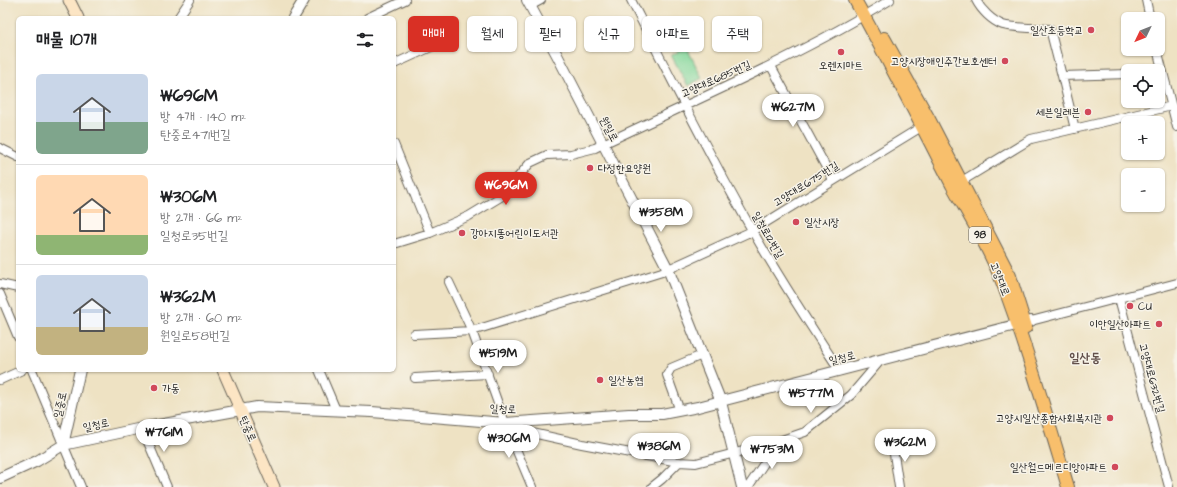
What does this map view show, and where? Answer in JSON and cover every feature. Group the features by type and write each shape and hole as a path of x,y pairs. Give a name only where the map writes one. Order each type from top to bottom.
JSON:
{"main road":[{"path":"69,0 77,16"},
{"name":"고양대로","path":"855,0 870,12"},
{"name":"고양대로","path":"864,0 957,184 1000,279 1024,322 1076,487"},
{"name":"고양대로","path":"1024,322 1044,407 1068,487"},
{"name":"탄중로","path":"224,372 274,487"}],"street":[{"path":"179,16 190,0"},
{"path":"293,16 304,0"},
{"path":"371,16 405,0"},
{"path":"528,3 541,0"},
{"name":"일청로12번길","path":"631,0 684,105 752,231 840,371"},
{"path":"870,12 890,0"},
{"path":"976,0 980,7 991,18 1004,25 1050,29 1075,129"},
{"path":"1146,0 1149,12"},
{"name":"원일로","path":"528,3 668,269 721,402 742,487"},
{"name":"고양대로685번길","path":"396,243 430,233 469,216 502,196 530,163 547,155 571,154 603,144 684,105 771,66 870,12"},
{"path":"396,63 420,52"},
{"path":"771,66 833,180"},
{"path":"1062,76 1121,74"},
{"path":"1165,85 1177,127"},
{"path":"957,184 1026,142 1172,106"},
{"name":"고양대로675번길","path":"668,269 752,231 926,124"},
{"path":"0,148 16,156"},
{"path":"396,149 430,233"},
{"path":"414,334 472,331 668,269"},
{"path":"449,282 472,331 505,423 532,487"},
{"path":"1024,322 1177,283"},
{"path":"0,284 16,288"},
{"path":"0,294 16,332"},
{"name":"고양대로632번길","path":"1119,298 1169,487"},
{"name":"일청로","path":"0,478 37,461 63,444 257,407 408,414 505,423 629,414 662,414 721,402 1024,322"},
{"path":"680,411 667,374 671,368 702,355"},
{"path":"505,423 519,430 582,444 679,462 696,463 776,442 805,432 851,395 880,361"},
{"path":"0,380 18,372"},
{"path":"33,372 81,487"},
{"name":"일중로","path":"63,444 80,372"},
{"path":"320,372 336,410"},
{"path":"415,378 488,374"},
{"path":"142,428 167,487"},
{"path":"892,441 899,487"},
{"path":"748,487 765,462 776,442"},
{"path":"652,487 679,462"}],"green space":[{"path":"678,52 689,52 702,78 688,86 671,55"}],"place":[{"name":"일산초등학교","path":"1091,30"},
{"name":"오렌지마트","path":"841,52"},
{"name":"고양시장애인주간보호센터","path":"1005,61"},
{"name":"세븐일레븐","path":"1088,112"},
{"name":"다정한요양원","path":"590,168"},
{"name":"일산시장","path":"796,222"},
{"name":"강아지똥어린이도서관","path":"462,233"},
{"name":"CU","path":"1130,306"},
{"name":"이안일산아파트","path":"1159,324"},
{"name":"일산농협","path":"600,380"},
{"name":"가동","path":"154,388"},
{"name":"고양시일산종합사회복지관","path":"1110,418"},
{"name":"일산월드메르디앙아파트","path":"1115,467"}],"district":[{"name":"일산동","path":"1085,358"}]}
